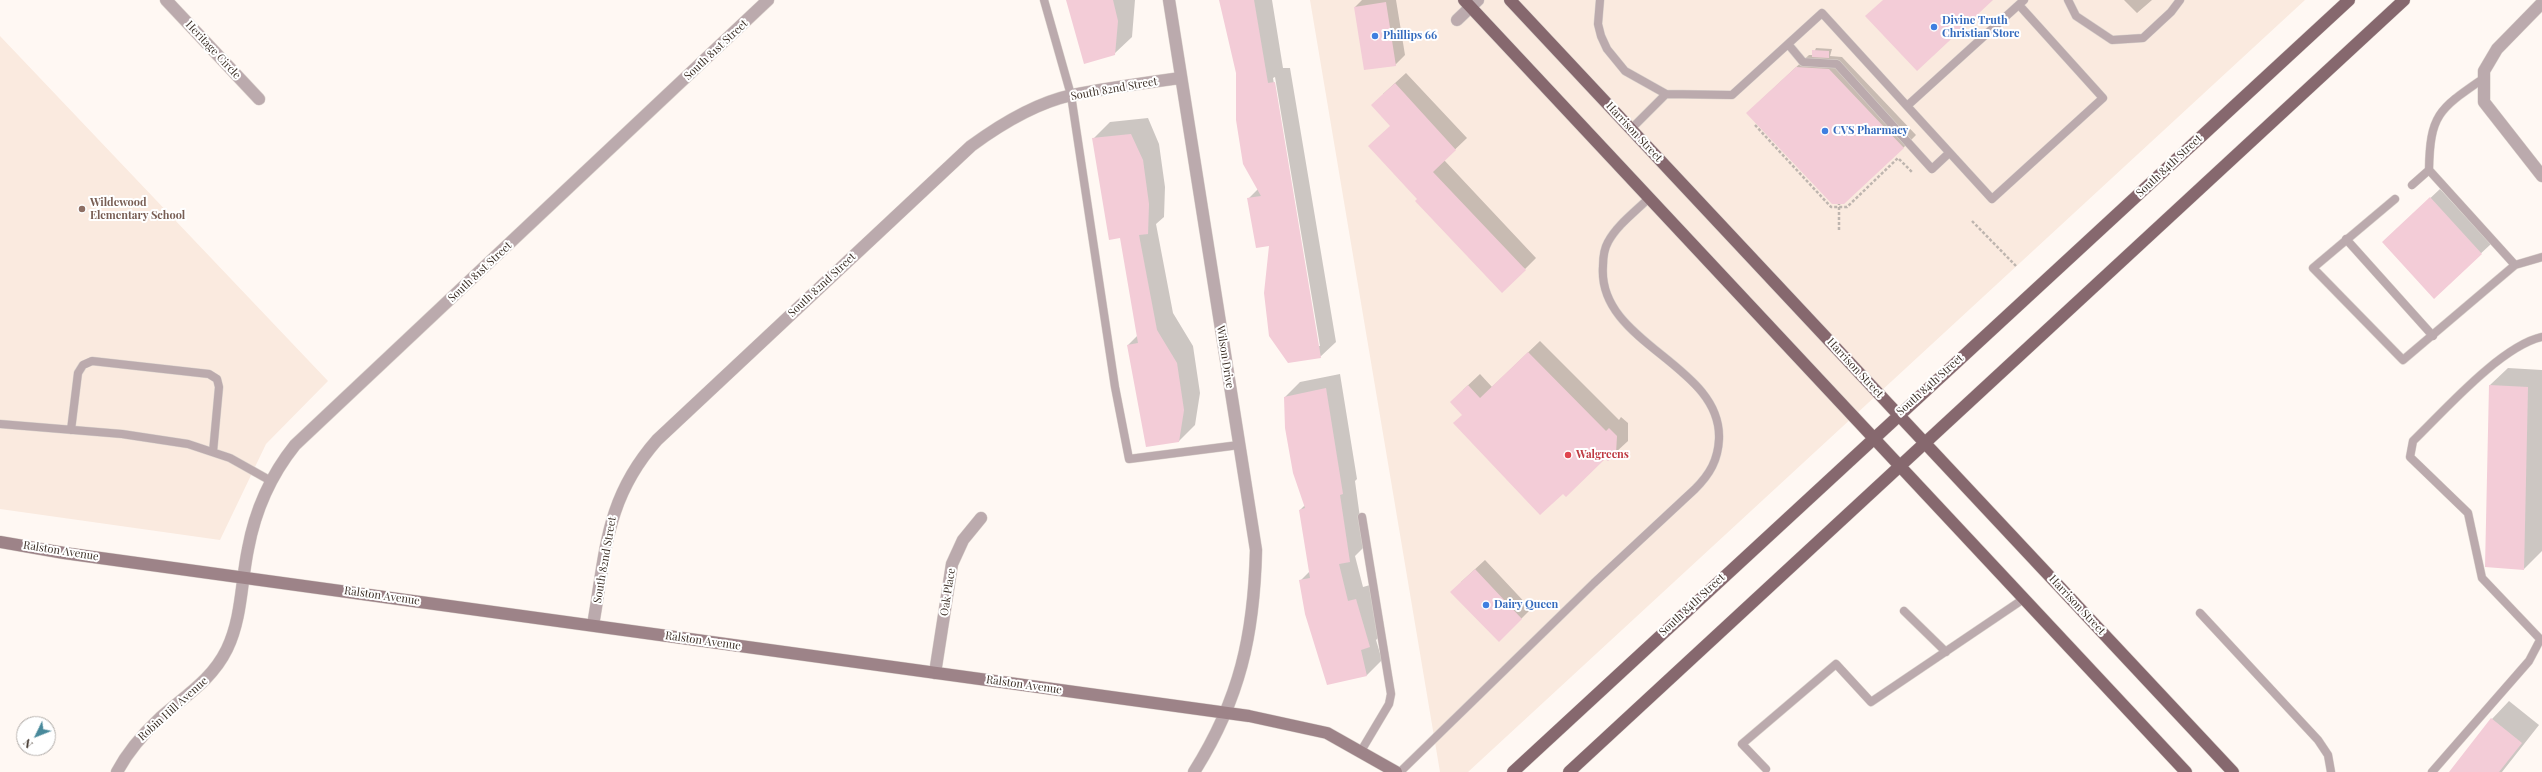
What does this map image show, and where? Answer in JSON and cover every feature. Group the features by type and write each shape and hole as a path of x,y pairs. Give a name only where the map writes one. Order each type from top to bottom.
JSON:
{"main road":[{"name":"Harrison Street","path":"1510,0 2233,772"},
{"name":"South 84th Street","path":"1513,772 1898,414 2349,0"},
{"path":"1569,772 1899,464 2404,0"},
{"path":"1470,2 1649,198 2186,772"}],"street":[{"name":"Heritage Circle","path":"166,0 260,99"},
{"name":"South 81st Street","path":"244,576 248,549 258,510 271,481 295,445 768,0"},
{"name":"Wilson Drive","path":"1169,0 1180,78 1256,550 1255,593 1244,659 1237,688 1207,751 1194,772"},
{"path":"1457,20 1470,2"},
{"path":"2542,3 2497,49 2484,71 2484,102 2542,174"},
{"name":"South 82nd Street","path":"593,626 611,519 630,474 657,440 971,146 999,126 1032,109 1071,96 1180,78"},
{"name":"Oak Place","path":"935,673 952,564 963,540 981,518"},
{"name":"Ralston Avenue","path":"0,542 64,553 244,576 593,626 1225,712 1296,724 1327,733 1396,772"},
{"name":"Robin Hill Avenue","path":"117,772 142,736 210,676 227,649 234,631 244,576"}],"lane":[{"path":"1044,0 1071,96 1116,387 1129,459 1240,445"},
{"path":"1600,0 1598,24 1607,48 1625,71 1666,94 1732,95 1822,13 1949,153 1992,199 2103,98 2021,3 1907,106"},
{"path":"2068,0 2076,16 2112,40 2143,38 2171,12 2180,0"},
{"path":"1788,44 1803,62 1837,64 1932,169 1949,153"},
{"path":"2412,185 2429,170 2433,125 2450,102 2484,78"},
{"path":"1631,129 1666,94"},
{"path":"2429,170 2515,265"},
{"path":"1400,772 1594,583 1695,489 1704,479 1717,458 1719,432 1716,411 1703,394 1629,326 1613,307 1604,284 1603,258 1607,243 1618,229 1649,198"},
{"path":"2395,199 2313,268 2404,360 2515,265 2542,257"},
{"path":"2346,240 2433,336"},
{"path":"2432,772 2529,661 2541,641 2482,578 2468,513 2410,457 2413,441 2502,356 2533,339 2542,337"},
{"path":"71,430 78,373 83,366 92,361 209,374 217,379 219,387 213,452"},
{"path":"0,424 122,434 188,444 230,458 271,481"},
{"path":"1361,751 1389,704 1391,694 1362,517"},
{"path":"1766,769 1742,744 1836,664 1871,702 2024,598"},
{"path":"1904,611 1946,652"},
{"path":"2200,613 2318,740 2328,755 2331,772"}],"path":[{"path":"1755,125 1831,207 1847,207 1898,158 1912,172"},
{"path":"1839,206 1839,230"},
{"path":"1972,221 2016,266"}],"shaded area":[{"path":"1310,0 2305,0 1468,772 1440,772"},
{"name":"Wildewood Elementary School","path":"0,36 328,381 266,444 220,540 0,509"}],"building":[{"path":"1066,0 1113,0 1118,21 1115,55 1084,64"},
{"path":"1219,0 1254,0 1268,83 1275,82 1321,358 1288,363 1269,336 1264,293 1269,246 1256,248 1247,198 1261,196 1243,164 1236,120 1236,73"},
{"path":"1883,0 1993,0 1917,71 1865,16"},
{"name":"Phillips 66","path":"1386,2 1396,66 1364,70 1354,7"},
{"path":"1812,50 1829,51 1829,58 1812,57"},
{"name":"CVS Pharmacy","path":"1796,67 1829,69 1904,148 1844,204 1832,204 1746,113"},
{"path":"1395,83 1456,150 1433,172 1526,270 1502,293 1415,201 1417,199 1368,146 1390,126 1371,105"},
{"path":"1131,134 1143,160 1149,204 1148,234 1139,235 1157,330 1177,363 1184,410 1179,442 1146,447 1127,345 1138,343 1120,238 1109,240 1092,138"},
{"path":"2430,197 2482,254 2434,299 2382,242"},
{"name":"Walgreens","path":"1528,352 1606,431 1609,428 1617,436 1616,454 1608,461 1605,459 1566,497 1563,494 1540,515 1453,423 1462,415 1450,402 1468,385 1480,398"},
{"path":"2489,385 2528,387 2524,570 2485,567"},
{"path":"1326,388 1343,494 1340,495 1350,562 1339,564 1348,601 1356,599 1370,647 1361,650 1367,676 1327,685 1305,614 1299,580 1310,578 1299,510 1305,508 1293,473 1285,428 1284,397"},
{"name":"Dairy Queen","path":"1475,569 1522,619 1499,642 1450,592"},
{"path":"2491,718 2522,743 2499,772 2449,772"}],"place":[{"name":"Divine Truth Christian Store","path":"1934,27"},
{"name":"Phillips 66","path":"1375,36"},
{"name":"CVS Pharmacy","path":"1825,131"},
{"name":"Wildewood Elementary School","path":"82,209"},
{"name":"Walgreens","path":"1568,455"},
{"name":"Dairy Queen","path":"1486,605"}]}
